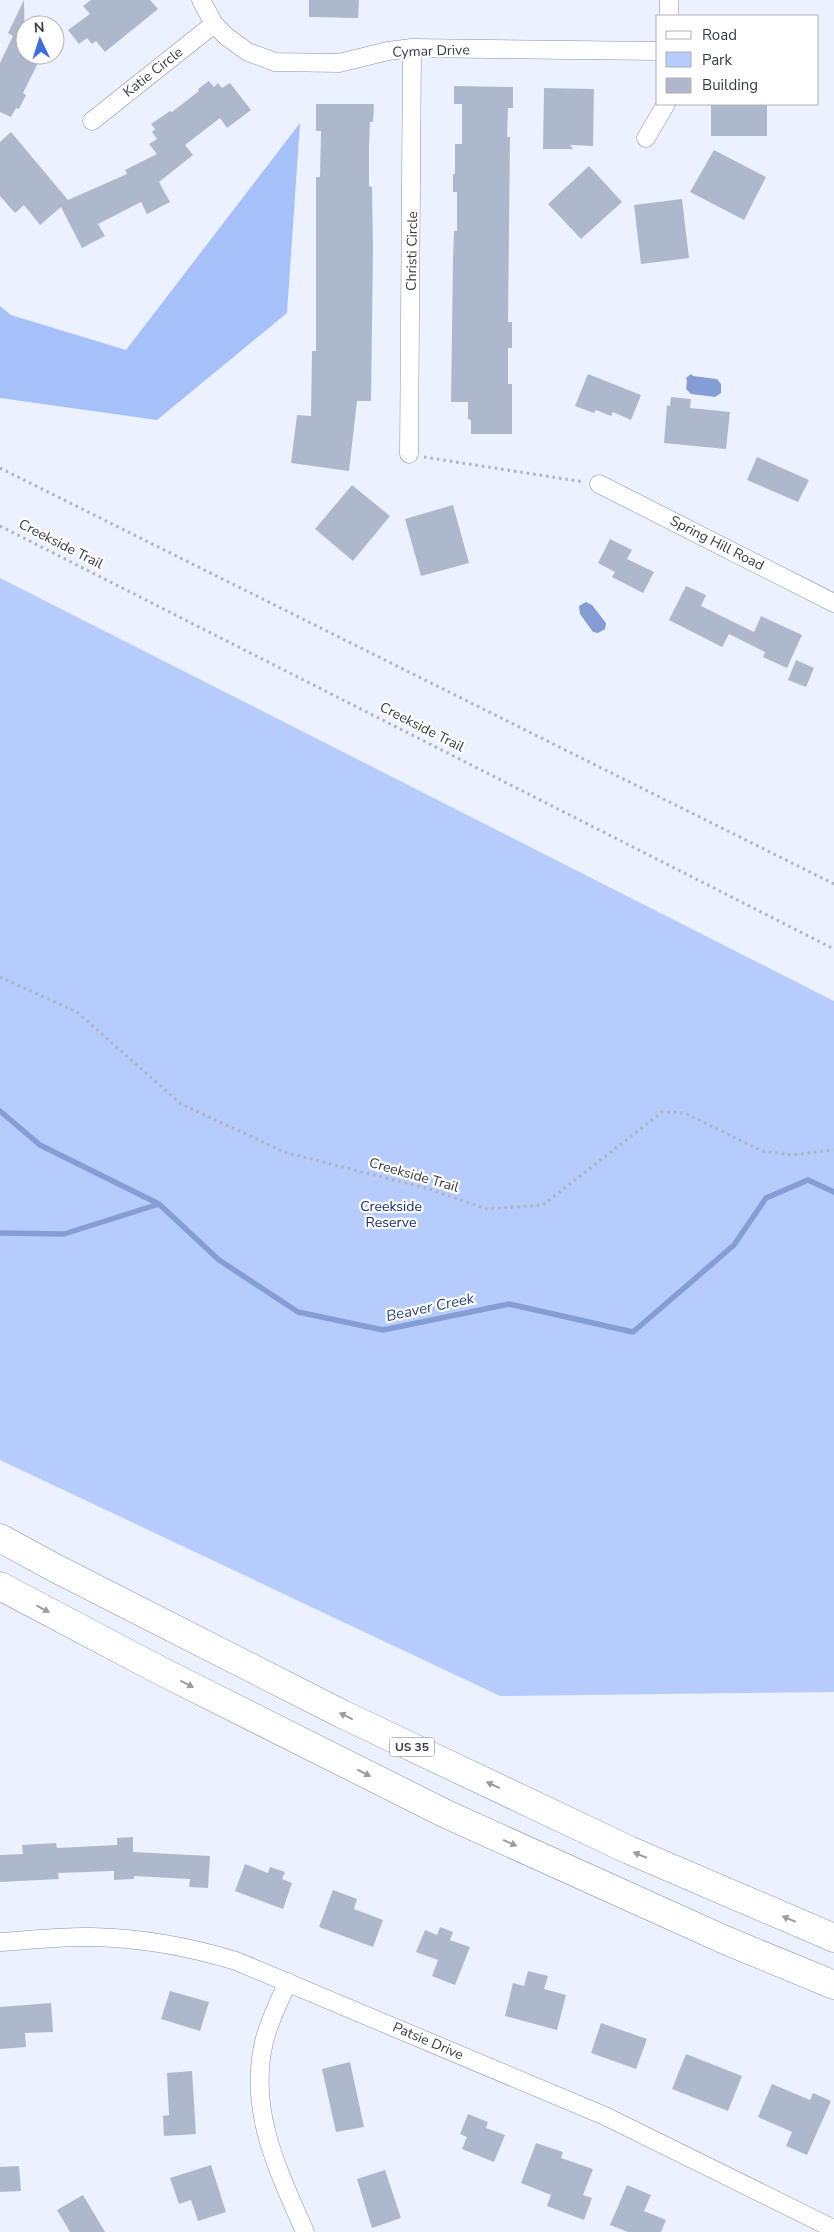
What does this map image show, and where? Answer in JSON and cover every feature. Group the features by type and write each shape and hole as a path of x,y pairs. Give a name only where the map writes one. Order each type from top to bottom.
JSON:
{"highway":[{"name":"US 35","path":"0,1538 342,1714 629,1850 834,1938"},
{"path":"0,1586 159,1670 446,1814 725,1940 834,1986"}],"street":[{"name":"Cymar Drive","path":"201,0 214,24 227,37 248,52 275,62 339,63 388,51 412,48 656,51"},
{"path":"669,0 669,15"},
{"name":"Katie Circle","path":"92,120 214,24"},
{"name":"Christi Circle","path":"409,454 412,48"},
{"path":"646,138 665,105"},
{"name":"Spring Hill Road","path":"599,484 834,603"},
{"name":"Patsie Drive","path":"0,1942 91,1937 141,1940 207,1952 236,1961 605,2116 834,2229"},
{"path":"288,1982 270,2023 264,2043 260,2072 261,2103 268,2142 305,2232"}],"path":[{"path":"409,454 441,462 599,484"},
{"path":"0,468 834,884"},
{"name":"Creekside Trail","path":"0,526 834,948"},
{"name":"Creekside Trail","path":"0,977 77,1012 181,1104 284,1152 429,1189 487,1209 543,1205 662,1112 685,1113 762,1151 792,1156 834,1150"}],"green space":[{"name":"Creekside Reserve","path":"0,578 834,1001 834,1692 500,1696 0,1460"}],"shaded area":[{"path":"300,123 287,313 157,420 0,398 0,306 11,315 126,350"},
{"path":"691,374 693,376 717,379 721,384 721,393 715,397 691,394 686,389 686,378"},
{"path":"586,602 592,605 606,623 605,629 598,633 593,632 580,614 579,606"}],"building":[{"path":"24,0 24,15 17,15"},
{"path":"91,0 150,0 158,9 105,52 96,41 92,44 87,38 79,44 68,30 90,14 83,6"},
{"path":"309,0 359,0 358,18 309,17"},
{"path":"15,19 15,65 37,65 23,93 26,95 19,109 16,108 11,117 0,112 0,63 13,36 8,33"},
{"path":"209,81 214,87 218,83 222,88 230,83 251,110 227,128 220,118 185,145 193,155 159,182 170,202 147,214 141,202 98,224 105,236 82,248 61,207 40,225 24,205 15,213 0,196 0,142 11,132 68,200 127,174 125,170 157,154 149,144 157,139 152,132 155,129 151,124 170,111 172,112"},
{"path":"454,86 513,87 513,108 508,108 507,137 510,137 508,322 512,322 512,348 508,348 508,384 512,384 512,434 471,434 471,420 468,419 468,402 451,402 454,231 457,231 457,192 453,192 453,174 455,174 455,144 462,144 462,104 454,104"},
{"path":"544,88 594,89 593,146 570,145 573,149 543,149"},
{"path":"316,104 374,104 373,122 370,122 369,145 369,186 372,187 373,248 371,401 357,401 349,471 291,463 297,415 311,416 312,351 316,351 316,177 320,177 321,131 316,131"},
{"path":"711,105 767,105 767,136 711,136"},
{"path":"714,150 766,177 744,220 690,192"},
{"path":"589,166 622,202 581,239 548,204"},
{"path":"682,199 689,258 641,264 634,205"},
{"path":"588,374 641,395 631,420 613,412 611,416 596,410 594,413 575,406"},
{"path":"671,397 691,399 690,408 730,412 726,449 664,443 667,405 670,406"},
{"path":"757,457 809,480 798,502 747,480"},
{"path":"352,485 390,516 353,561 315,529"},
{"path":"453,505 469,563 421,576 405,519"},
{"path":"610,539 632,550 627,559 654,572 643,593 612,577 615,572 598,563"},
{"path":"686,586 706,595 701,606 754,632 761,616 802,635 787,668 763,657 765,652 729,634 722,647 669,620"},
{"path":"796,660 814,668 806,687 788,680"},
{"path":"133,1837 133,1852 210,1856 208,1888 189,1887 190,1879 134,1876 134,1879 114,1880 114,1871 58,1873 59,1879 0,1882 0,1855 23,1854 22,1845 56,1843 57,1848 117,1845 117,1838"},
{"path":"245,1864 268,1873 270,1867 285,1872 282,1879 292,1883 283,1909 235,1891"},
{"path":"333,1890 357,1899 354,1909 383,1920 373,1947 319,1927"},
{"path":"440,1927 453,1932 450,1940 470,1947 455,1985 432,1976 438,1960 416,1952 425,1930 437,1935"},
{"path":"528,1971 548,1976 544,1989 566,1995 557,2030 505,2016 513,1983 524,1986"},
{"path":"170,1991 209,2002 200,2031 161,2019"},
{"path":"51,2003 53,2032 25,2033 26,2047 0,2049 0,2007"},
{"path":"601,2023 647,2039 636,2069 591,2053"},
{"path":"686,2054 742,2076 728,2111 672,2089"},
{"path":"350,2062 364,2127 336,2132 322,2069"},
{"path":"192,2071 196,2134 164,2136 163,2116 169,2115 167,2073"},
{"path":"772,2084 810,2100 813,2093 831,2101 807,2155 786,2146 792,2132 758,2117"},
{"path":"468,2114 488,2122 486,2128 505,2135 494,2162 462,2149 467,2137 460,2134"},
{"path":"536,2143 563,2152 561,2158 593,2169 583,2195 592,2198 584,2220 547,2206 551,2195 521,2183"},
{"path":"211,2165 226,2212 198,2221 191,2200 179,2204 170,2178"},
{"path":"19,2166 21,2191 0,2192 0,2167"},
{"path":"385,2170 401,2218 372,2228 357,2179"},
{"path":"627,2185 651,2195 644,2211 666,2220 661,2232 628,2232 610,2225"},
{"path":"83,2195 105,2232 70,2232 57,2210"}],"waterway":[{"name":"Beaver Creek","path":"0,1111 40,1145 159,1204 219,1260 298,1312 383,1330 509,1304 633,1332 734,1245 766,1198 808,1180 834,1192"},
{"path":"0,1233 64,1234 159,1204"}]}
